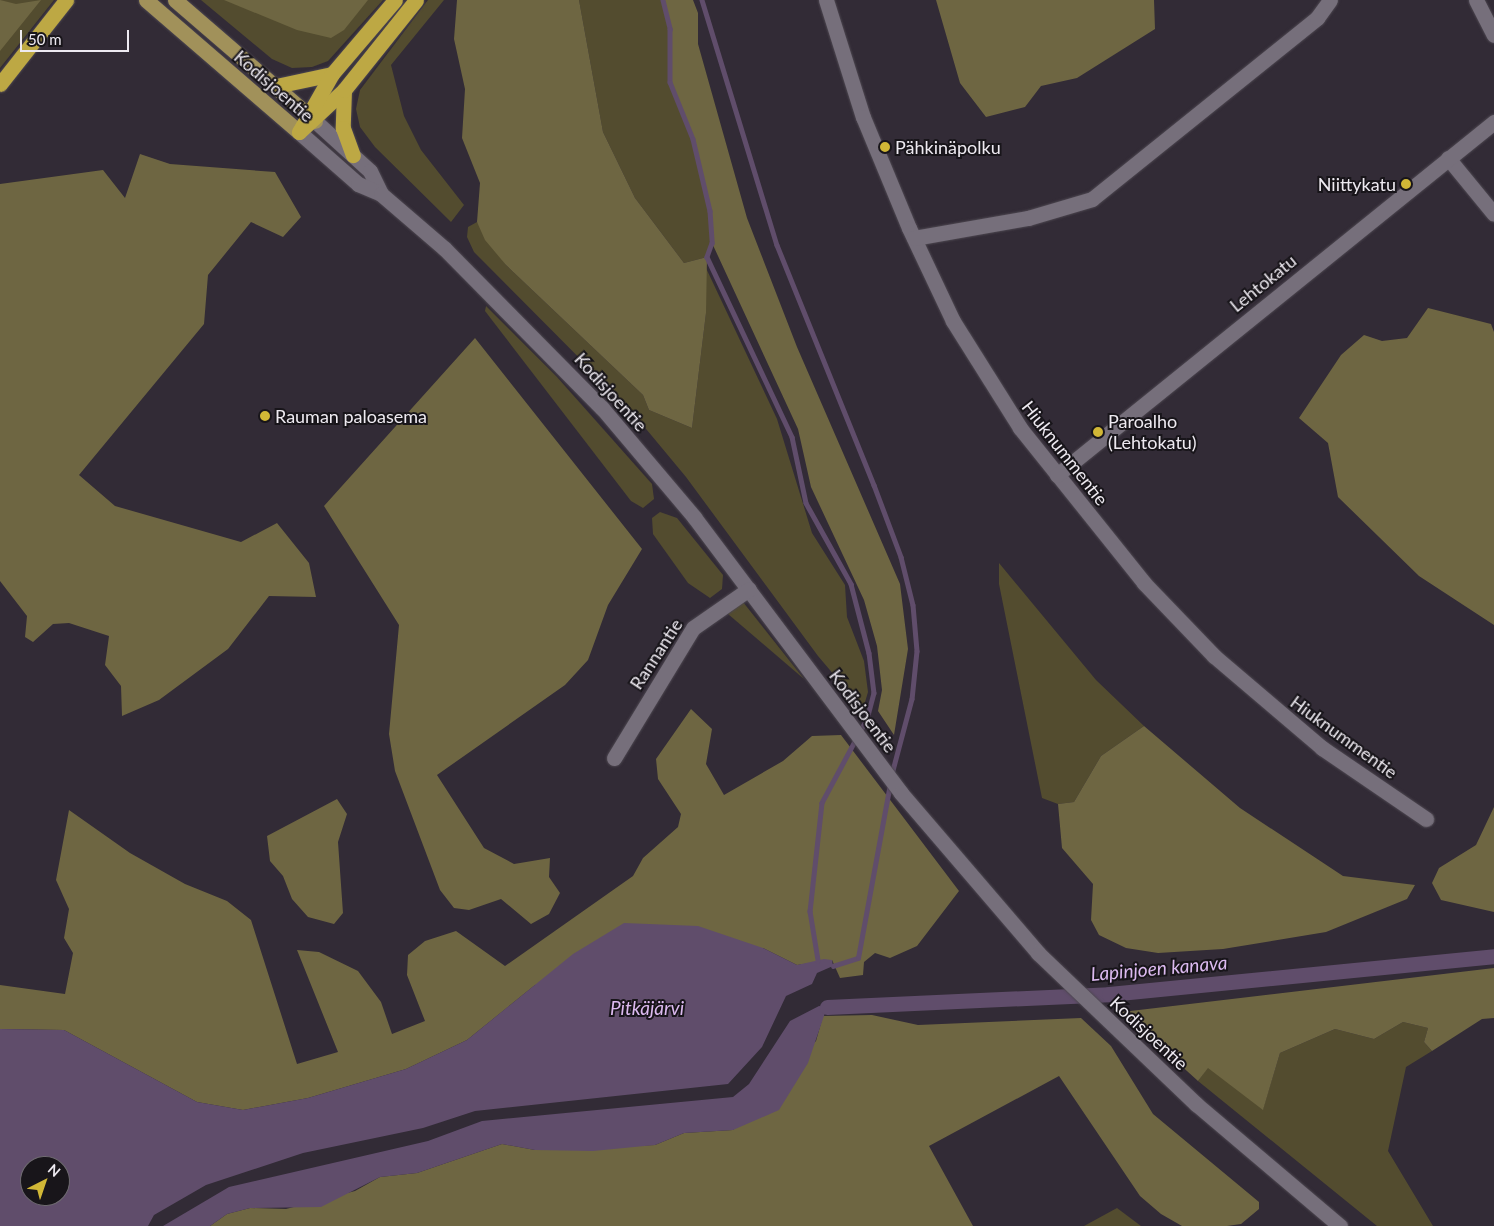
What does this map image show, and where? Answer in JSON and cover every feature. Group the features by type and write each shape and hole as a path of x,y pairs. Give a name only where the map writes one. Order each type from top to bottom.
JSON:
{"highway":[{"path":"0,84 66,0"},
{"path":"311,117 332,74 395,0"},
{"path":"299,132 311,117 344,90 416,0"},
{"path":"276,86 332,74"},
{"path":"344,90 342,120 353,155"}],"main road":[{"name":"Kodisjoentie","path":"146,0 299,132"},
{"name":"Kodisjoentie","path":"175,0 311,117"}],"street":[{"name":"Hiuknummentie","path":"826,0 871,138 914,238 983,373 1057,475 1144,583 1214,656 1322,748 1426,819"},
{"path":"914,238 1035,216 1092,199 1317,18 1330,0"},
{"path":"1476,0 1494,35"},
{"name":"Kodisjoentie","path":"311,117 370,170 382,194"},
{"name":"Lehtokatu","path":"1057,475 1494,122"},
{"name":"Kodisjoentie","path":"299,132 358,184 382,194 489,291 602,408 749,589 901,793 1054,970 1196,1104 1340,1226"},
{"path":"1448,158 1494,214"},
{"name":"Rannantie","path":"614,758 693,628 749,589"}],"shaded area":[{"path":"0,0 54,0 0,68"},
{"path":"0,0 16,4 41,0 0,51"},
{"path":"201,0 383,0 328,61 312,67 292,68 272,59"},
{"path":"224,0 368,0 344,30 331,38 297,30"},
{"path":"428,0 444,0 391,65 404,116 421,150 464,205 451,222 375,147 360,127 356,109 360,90"},
{"path":"457,0 579,0 603,132 635,198 684,263 707,257 706,313 692,428 649,410 643,395 506,265 485,240 477,222 480,183 462,138 465,89 454,39"},
{"path":"579,0 663,0 670,29 670,82 693,139 710,211 712,243 707,257 684,263 635,198 603,132"},
{"path":"662,0 693,0 698,13 698,44 747,218 797,347 900,584 908,649 894,735 878,711 882,690 877,646 864,600 811,487 798,429 712,243 710,211 693,139 670,82 670,29"},
{"path":"936,0 1154,0 1155,29 1077,78 1041,86 1025,107 986,117 960,83"},
{"path":"140,154 170,164 275,172 301,217 283,237 251,222 208,275 204,324 79,475 115,506 241,542 277,523 309,563 316,597 269,596 228,649 159,700 122,716 121,686 105,665 109,636 69,623 53,624 33,642 25,637 27,616 0,581 0,184 103,170 125,198"},
{"path":"477,222 506,265 643,395 649,410 692,428 706,313 706,268 777,419 812,533 845,585 847,617 864,661 868,692 863,709 818,656 686,477 627,406 474,252 467,237 468,227"},
{"path":"486,306 557,377 652,484 654,499 643,508 631,501 485,311"},
{"path":"1428,308 1491,324 1494,332 1494,625 1419,576 1338,497 1328,443 1299,418 1341,355 1364,335 1382,341 1407,338"},
{"path":"475,338 642,549 608,605 588,660 565,685 437,775 484,848 514,864 550,858 549,877 560,893 549,914 531,924 501,899 469,910 454,908 440,890 395,771 389,734 399,625 324,506"},
{"path":"660,512 677,518 723,575 722,589 710,598 688,583 653,534 652,518"},
{"path":"999,563 1096,680 1144,726 1101,756 1074,802 1058,804 1042,798 999,584"},
{"path":"743,602 804,679 728,614"},
{"path":"691,709 712,729 706,764 724,795 783,761 812,736 841,735 959,891 917,946 890,958 875,953 864,962 863,975 840,978 832,960 797,965 763,948 535,985 467,1040 406,1069 308,1098 243,1110 197,1102 64,1030 0,1029 0,985 65,994 73,953 64,938 69,909 56,880 69,810 130,853 185,884 227,901 251,920 297,1064 338,1052 297,950 319,952 358,971 381,1002 392,1034 425,1021 407,975 408,955 425,941 456,931 505,966 633,876 643,858 678,827 681,814 658,779 656,759"},
{"path":"1144,726 1240,808 1343,876 1415,885 1407,899 1326,932 1223,949 1158,953 1126,948 1099,935 1091,920 1093,884 1062,848 1058,804 1074,802 1101,756"},
{"path":"337,799 347,814 338,842 343,913 334,924 308,917 292,899 283,876 270,861 267,836"},
{"path":"1494,807 1494,912 1441,900 1432,883 1439,868 1476,845"},
{"path":"1494,968 1494,1018 1482,1019 1432,1051 1424,1042 1428,1028 1403,1022 1374,1039 1335,1029 1280,1053 1263,1110 1208,1068 1198,1081 1122,1012"},
{"path":"872,1015 918,1025 1081,1018 1111,1046 1153,1114 1259,1202 1259,1209 1241,1224 1227,1226 1182,1226 1161,1214 1140,1196 1059,1076 929,1146 973,1226 210,1226 227,1214 250,1208 286,1209 355,1191 380,1177 417,1173 502,1144 535,1150 655,1145 684,1133 733,1130 816,1041 823,1016"},
{"path":"1403,1022 1428,1028 1424,1042 1432,1051 1406,1067 1388,1151 1433,1226 1377,1226 1198,1081 1208,1067 1263,1109 1280,1053 1335,1029 1374,1039"},
{"path":"1117,1208 1141,1226 1084,1226"}],"water":[{"name":"Pitkäjärvi","path":"624,923 698,926 763,948 797,965 824,959 832,960 833,966 817,973 812,984 786,996 762,1047 728,1084 475,1111 423,1128 303,1153 206,1185 154,1215 148,1226 0,1226 0,1029 64,1030 197,1102 243,1110 308,1098 406,1069 467,1040 573,954"},
{"path":"819,1006 827,1007 808,1063 779,1110 733,1130 684,1133 655,1145 593,1151 535,1150 502,1144 417,1173 380,1177 321,1207 250,1208 227,1214 210,1226 163,1226 229,1187 428,1141 482,1121 733,1097 749,1084 790,1021"}],"waterway":[{"path":"663,0 670,29 670,82 693,139 710,211 712,243 707,257 792,437 806,503 851,584 869,653 874,693 867,719 822,803 810,911 818,960"},
{"path":"702,0 777,245 874,485 901,557 913,605 917,651 912,699 892,774"},
{"path":"833,966 858,958 890,784"},
{"name":"Lapinjoen kanava","path":"827,1007 1109,994 1494,956"}],"place":[{"name":"Pähkinäpolku","path":"885,147"},
{"name":"Niittykatu","path":"1406,184"},
{"name":"Rauman paloasema","path":"265,416"},
{"name":"Paroalho (Lehtokatu)","path":"1098,432"}]}
